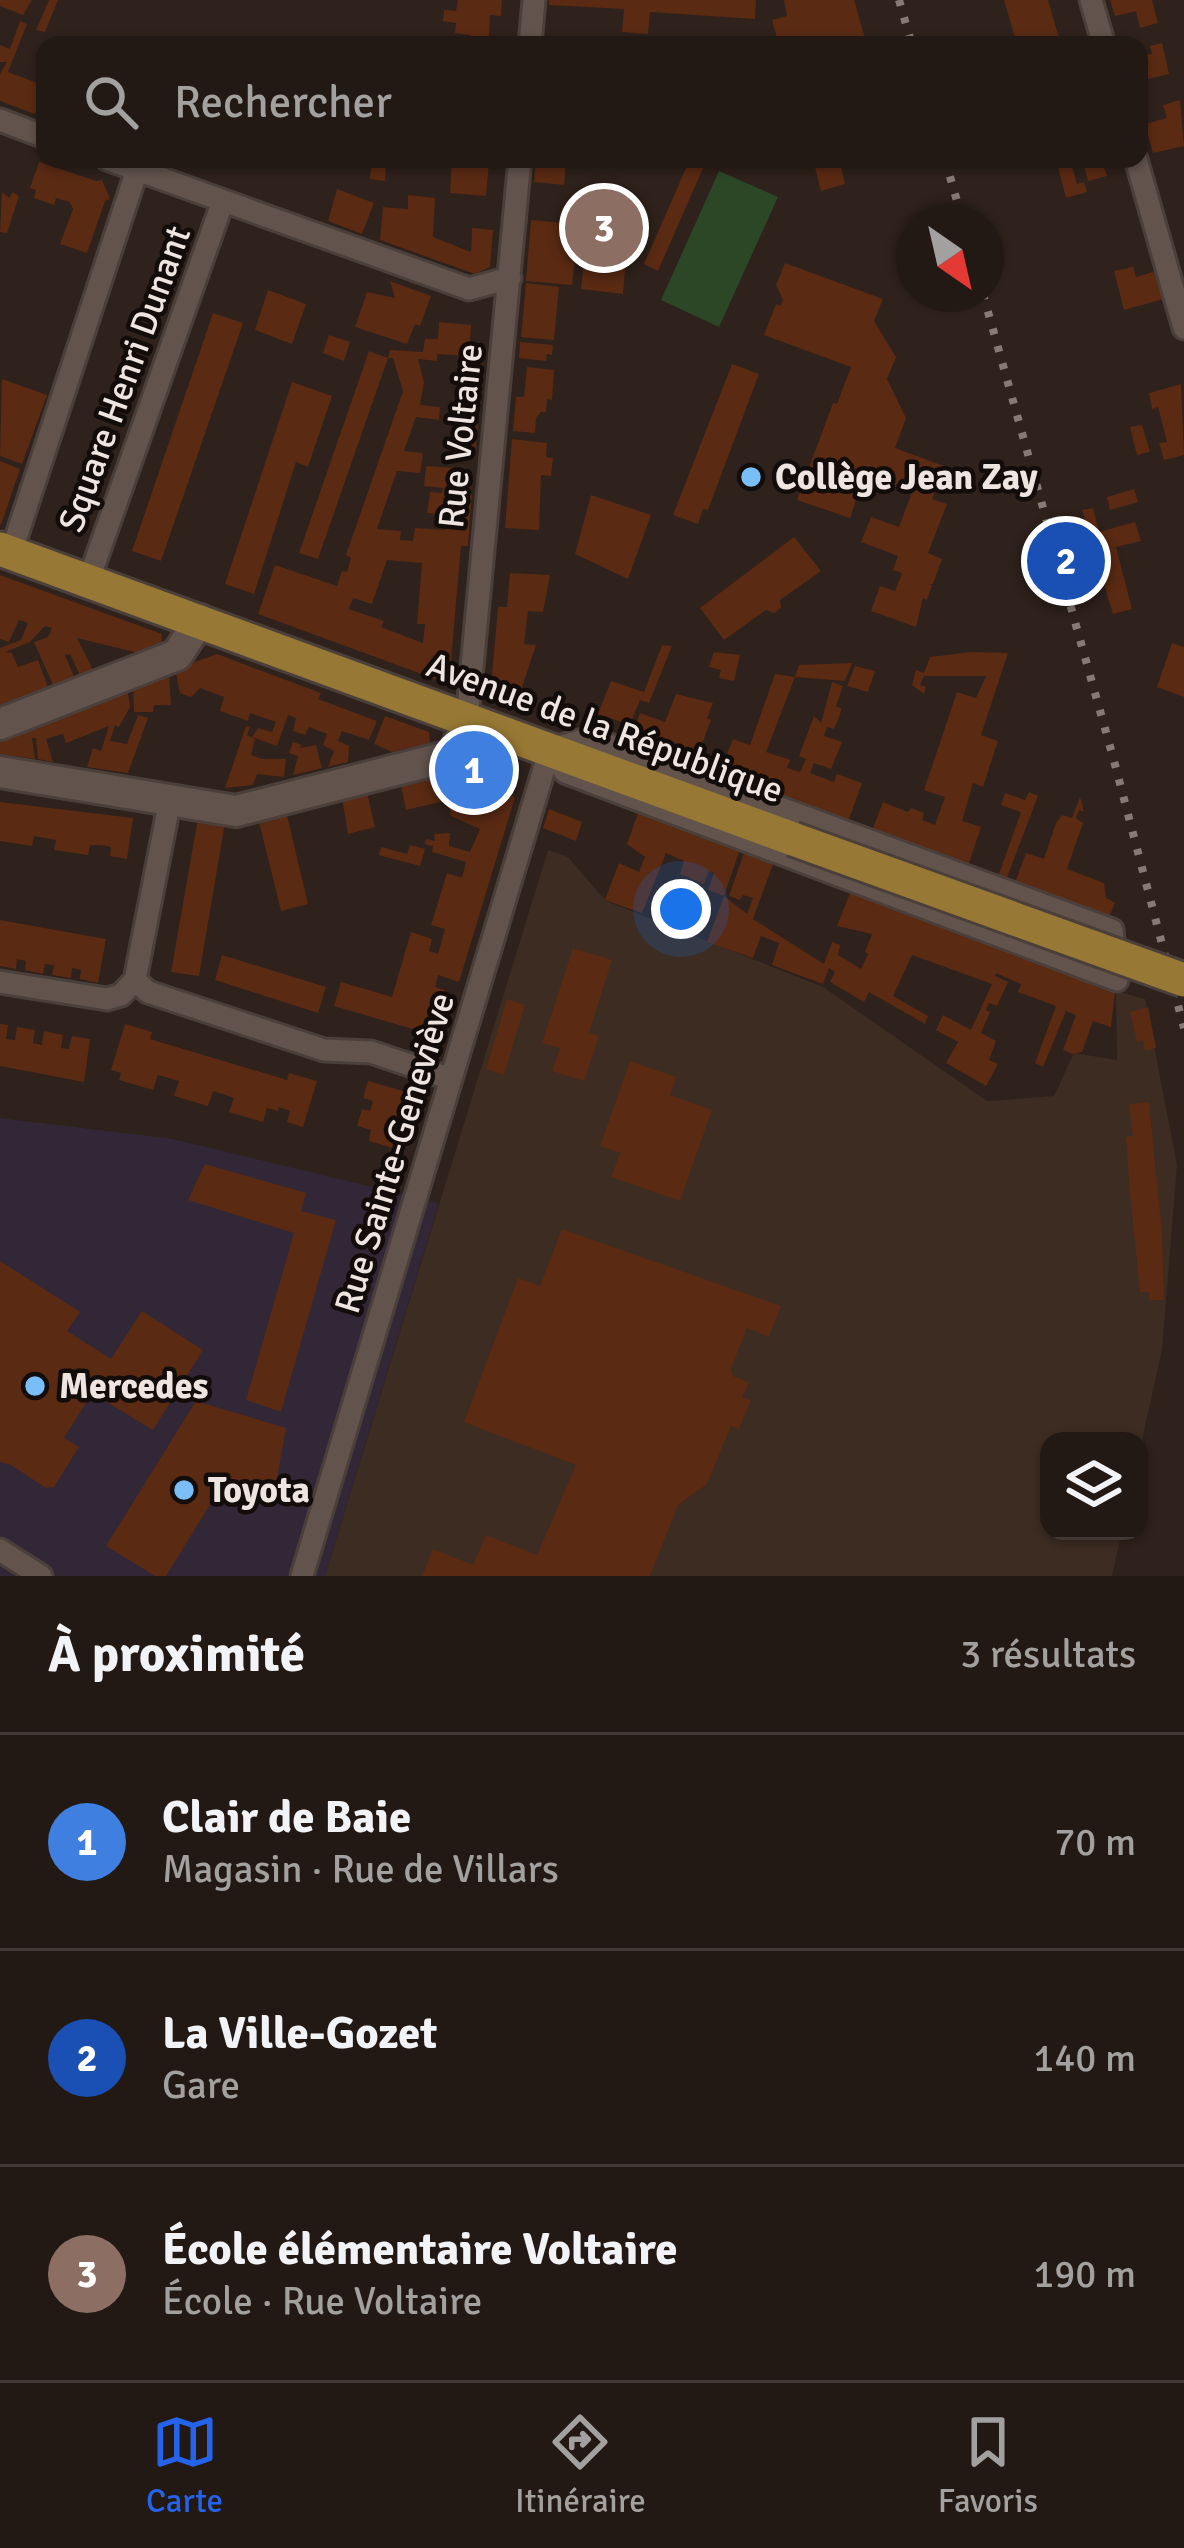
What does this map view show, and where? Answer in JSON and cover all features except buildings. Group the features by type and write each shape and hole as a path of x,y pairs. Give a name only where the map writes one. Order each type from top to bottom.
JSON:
{"main road":[{"name":"Avenue de la République","path":"5,551 1184,980"},
{"path":"0,724 177,655 200,620"},
{"path":"0,772 236,811 454,755 467,720"}],"street":[{"path":"531,36 533,0"},
{"path":"1091,0 1101,36"},
{"path":"0,120 36,133"},
{"path":"132,168 469,290 510,278"},
{"name":"Rue Voltaire","path":"467,720 519,168"},
{"path":"1139,168 1184,328"},
{"name":"Square Henri Dunant","path":"5,551 137,170"},
{"name":"Square Henri Dunant","path":"88,579 223,201"},
{"path":"590,738 1112,930 1117,980 565,772 550,749 590,738"},
{"name":"Rue Sainte-Geneviève","path":"302,1576 550,749"},
{"path":"0,982 106,999 121,995 135,980 170,800"},
{"path":"135,980 148,992 279,1036 335,1052 371,1052 452,1078"},
{"path":"0,1550 41,1576"}],"shaded area":[{"path":"548,850 568,857 606,901 823,987 987,1101 1054,1096 1074,1053 1117,1060 1116,991 1145,999 1177,1165 1162,1350 1144,1432 1040,1432 1040,1540 1120,1540 1112,1576 325,1576"},
{"path":"0,1118 173,1139 439,1203 325,1576 0,1576"}],"green space":[{"path":"719,171 778,197 719,327 661,300"}],"railway":[{"path":"899,0 909,36"},
{"path":"948,168 958,204"},
{"path":"988,312 1184,1028"}],"place":[{"name":"École élémentaire Voltaire","path":"604,228"},
{"name":"Collège Jean Zay","path":"751,477"},
{"name":"La Ville-Gozet","path":"1066,561"},
{"name":"Clair de Baie","path":"474,770"},
{"name":"Mercedes","path":"35,1386"},
{"name":"Toyota","path":"184,1490"}]}
